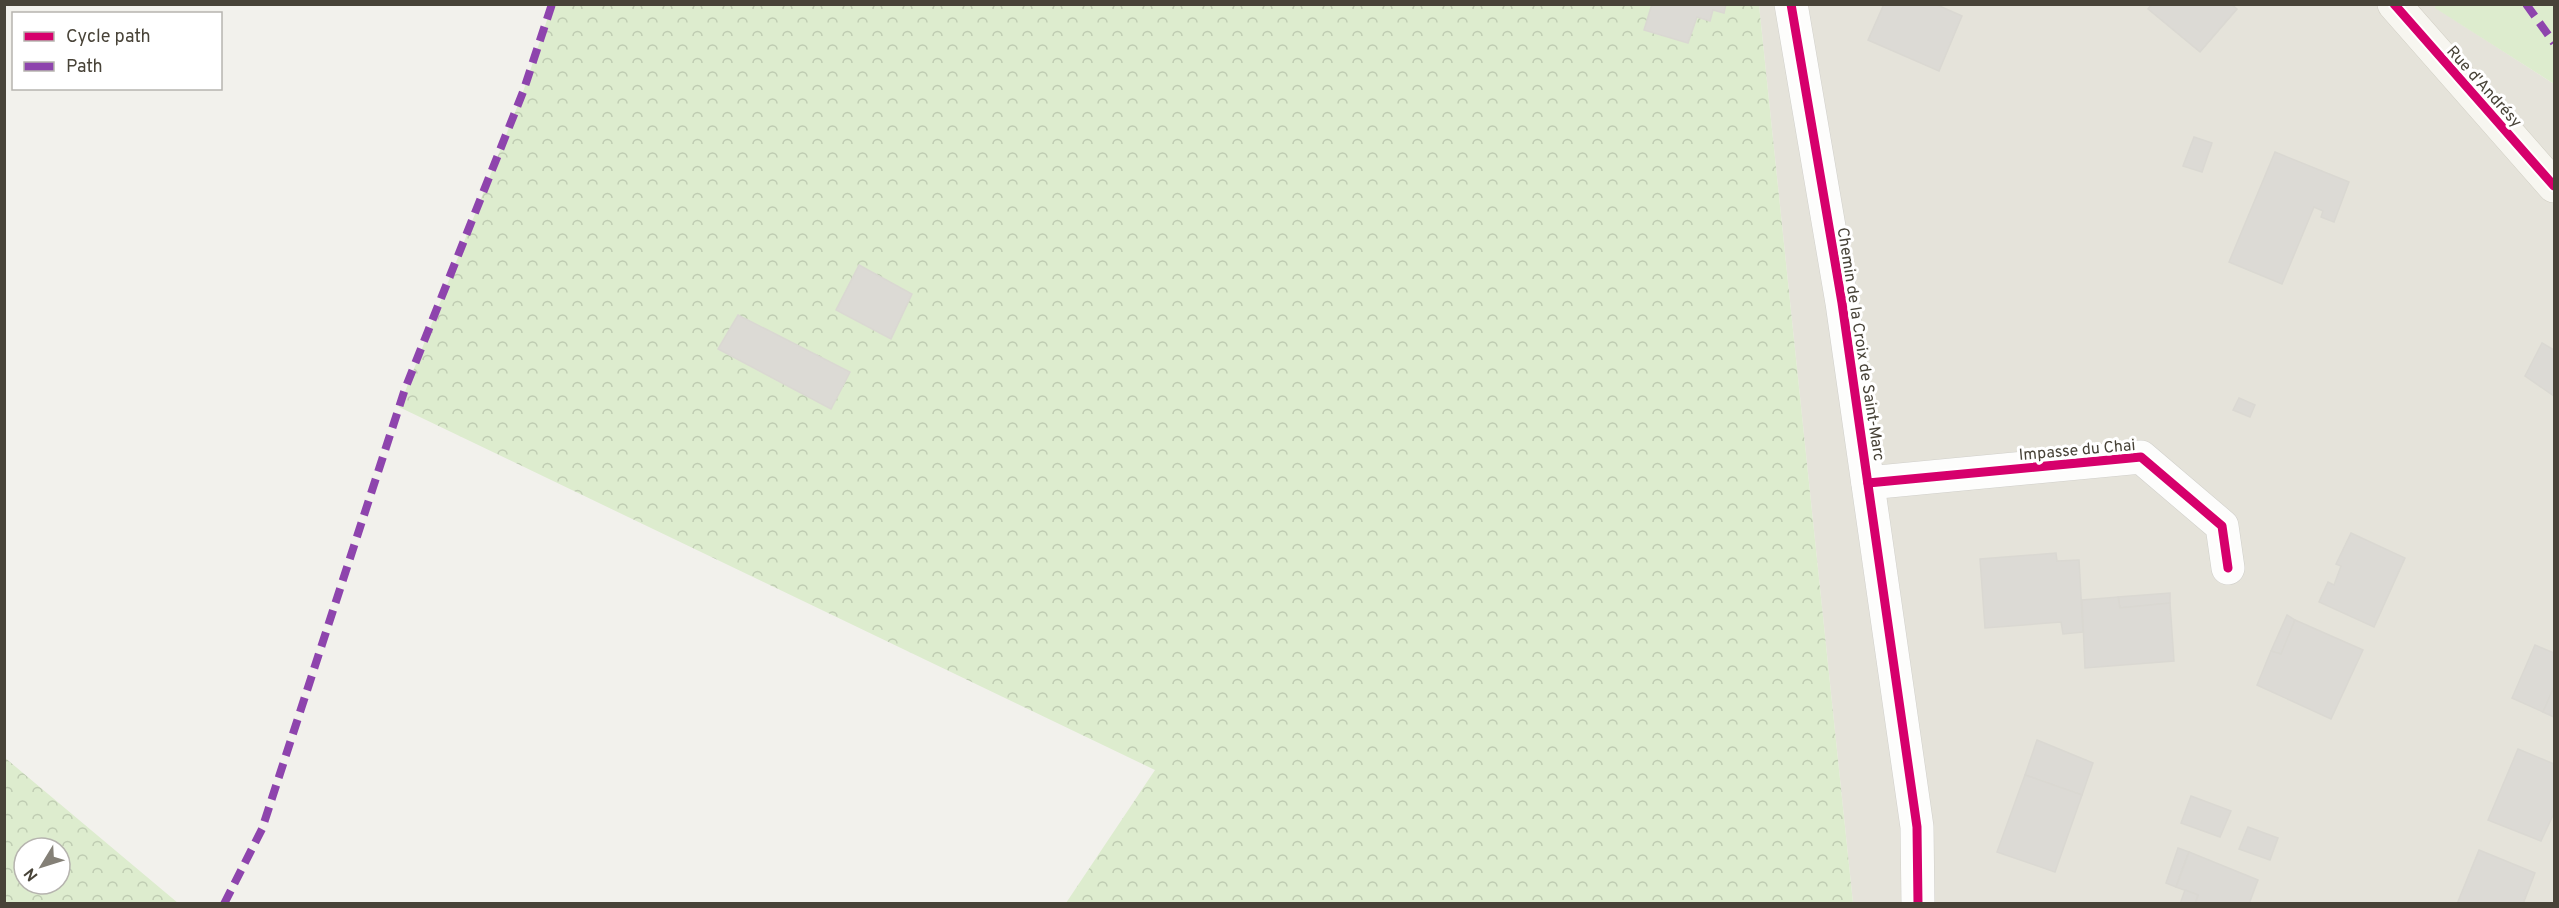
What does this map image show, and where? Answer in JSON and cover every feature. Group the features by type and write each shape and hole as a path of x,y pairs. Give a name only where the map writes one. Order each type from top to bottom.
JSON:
{"street":[{"name":"Chemin de la Croix de Saint-Marc","path":"1791,4 1842,303 1917,827 1918,903"},
{"name":"Rue d'Andrésy","path":"2394,4 2554,186"},
{"name":"Impasse du Chai","path":"1868,483 2141,457 2222,526 2228,568"}],"shaded area":[{"path":"1759,5 2436,5 2436,8 2554,84 2554,903 1853,903"}],"green space":[{"path":"552,5 1759,5 1853,903 1066,903 1155,770 399,407 523,92"},
{"path":"2436,5 2554,5 2554,84 2435,8"},
{"path":"4,757 178,903 5,903"}],"building":[{"path":"1652,4 1726,4 1724,13 1713,10 1710,21 1697,17 1688,43 1644,30"},
{"path":"1884,4 1935,4 1962,16 1939,71 1868,40"},
{"path":"2152,4 2231,4 2237,9 2200,52 2148,9"},
{"path":"2194,137 2212,143 2202,172 2183,166"},
{"path":"2275,152 2349,182 2334,222 2321,217 2323,211 2314,207 2282,284 2229,262"},
{"path":"859,265 912,294 891,339 836,310"},
{"path":"738,315 850,372 831,409 718,349"},
{"path":"2542,343 2554,350 2554,396 2525,376"},
{"path":"2239,398 2255,405 2250,417 2233,410"},
{"path":"2351,533 2405,558 2374,627 2319,602 2328,582 2334,585 2341,566 2336,564"},
{"path":"2056,553 2057,561 2079,560 2083,632 2063,634 2061,622 1985,628 1980,559"},
{"path":"2170,593 2170,603 2120,608 2118,597"},
{"path":"2118,597 2120,608 2170,603 2174,661 2085,668 2082,600"},
{"path":"2287,615 2295,620 2281,654 2271,651"},
{"path":"2295,620 2363,650 2331,719 2257,685 2271,651 2281,654"},
{"path":"2535,645 2554,653 2554,687 2543,712 2512,698"},
{"path":"2554,687 2554,717 2543,712"},
{"path":"2037,740 2093,763 2082,795 2025,775"},
{"path":"2518,749 2554,764 2554,813 2541,841 2488,820"},
{"path":"2025,775 2082,795 2055,872 1997,852"},
{"path":"2191,796 2231,811 2220,837 2181,823"},
{"path":"2248,827 2278,838 2270,860 2239,849"},
{"path":"2178,848 2189,852 2176,887 2166,883"},
{"path":"2479,850 2535,873 2523,904 2457,904"},
{"path":"2189,852 2258,880 2249,904 2195,904 2198,895 2176,887"},
{"path":"2185,890 2198,895 2195,904 2180,904"}],"marked path":[{"path":"224,904 262,829 405,389 523,92 552,4"},
{"path":"2526,4 2554,43"}],"cycle path":[{"path":"1791,4 1842,303 1917,827 1918,904"},
{"path":"2394,4 2554,186"},
{"path":"1868,483 2141,457 2222,526 2228,568"}]}
